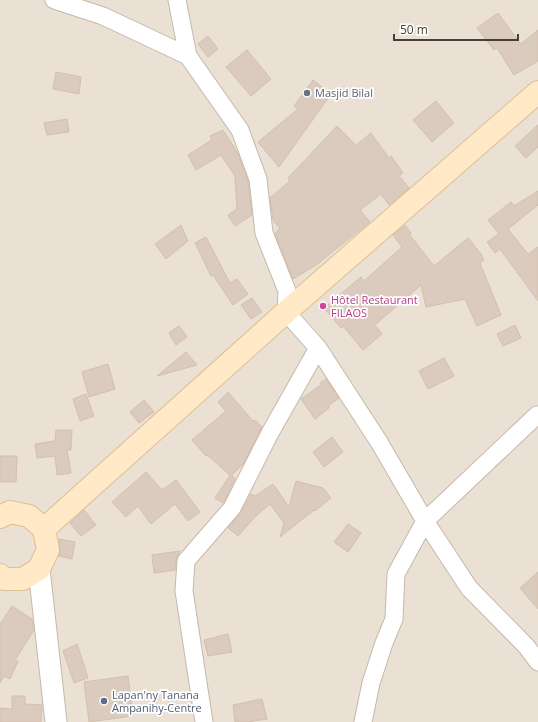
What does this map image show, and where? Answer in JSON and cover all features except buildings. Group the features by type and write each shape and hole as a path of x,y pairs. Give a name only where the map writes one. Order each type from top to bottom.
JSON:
{"main road":[{"path":"44,530 286,312 538,92"},
{"path":"0,517 10,512 29,516 44,530 48,550 39,569 23,579 1,580"}],"street":[{"path":"54,0 103,16 188,56"},
{"path":"177,0 188,56 240,130 258,179 264,233 287,291 286,312 318,348 379,442 425,521 469,588 526,646 538,662"},
{"path":"204,722 184,591 186,561 232,508 270,433 318,348"},
{"path":"363,722 371,683 384,643 394,619 396,574 425,521 537,415"},
{"path":"39,569 56,722"}],"shaded area":[{"path":"0,0 538,0 538,722 0,722"}],"place":[{"name":"Masjid Bilal","path":"307,93"},
{"name":"Hôtel Restaurant FILAOS","path":"323,306"},
{"name":"Lapan'ny Tanana Ampanihy-Centre","path":"104,701"}]}
